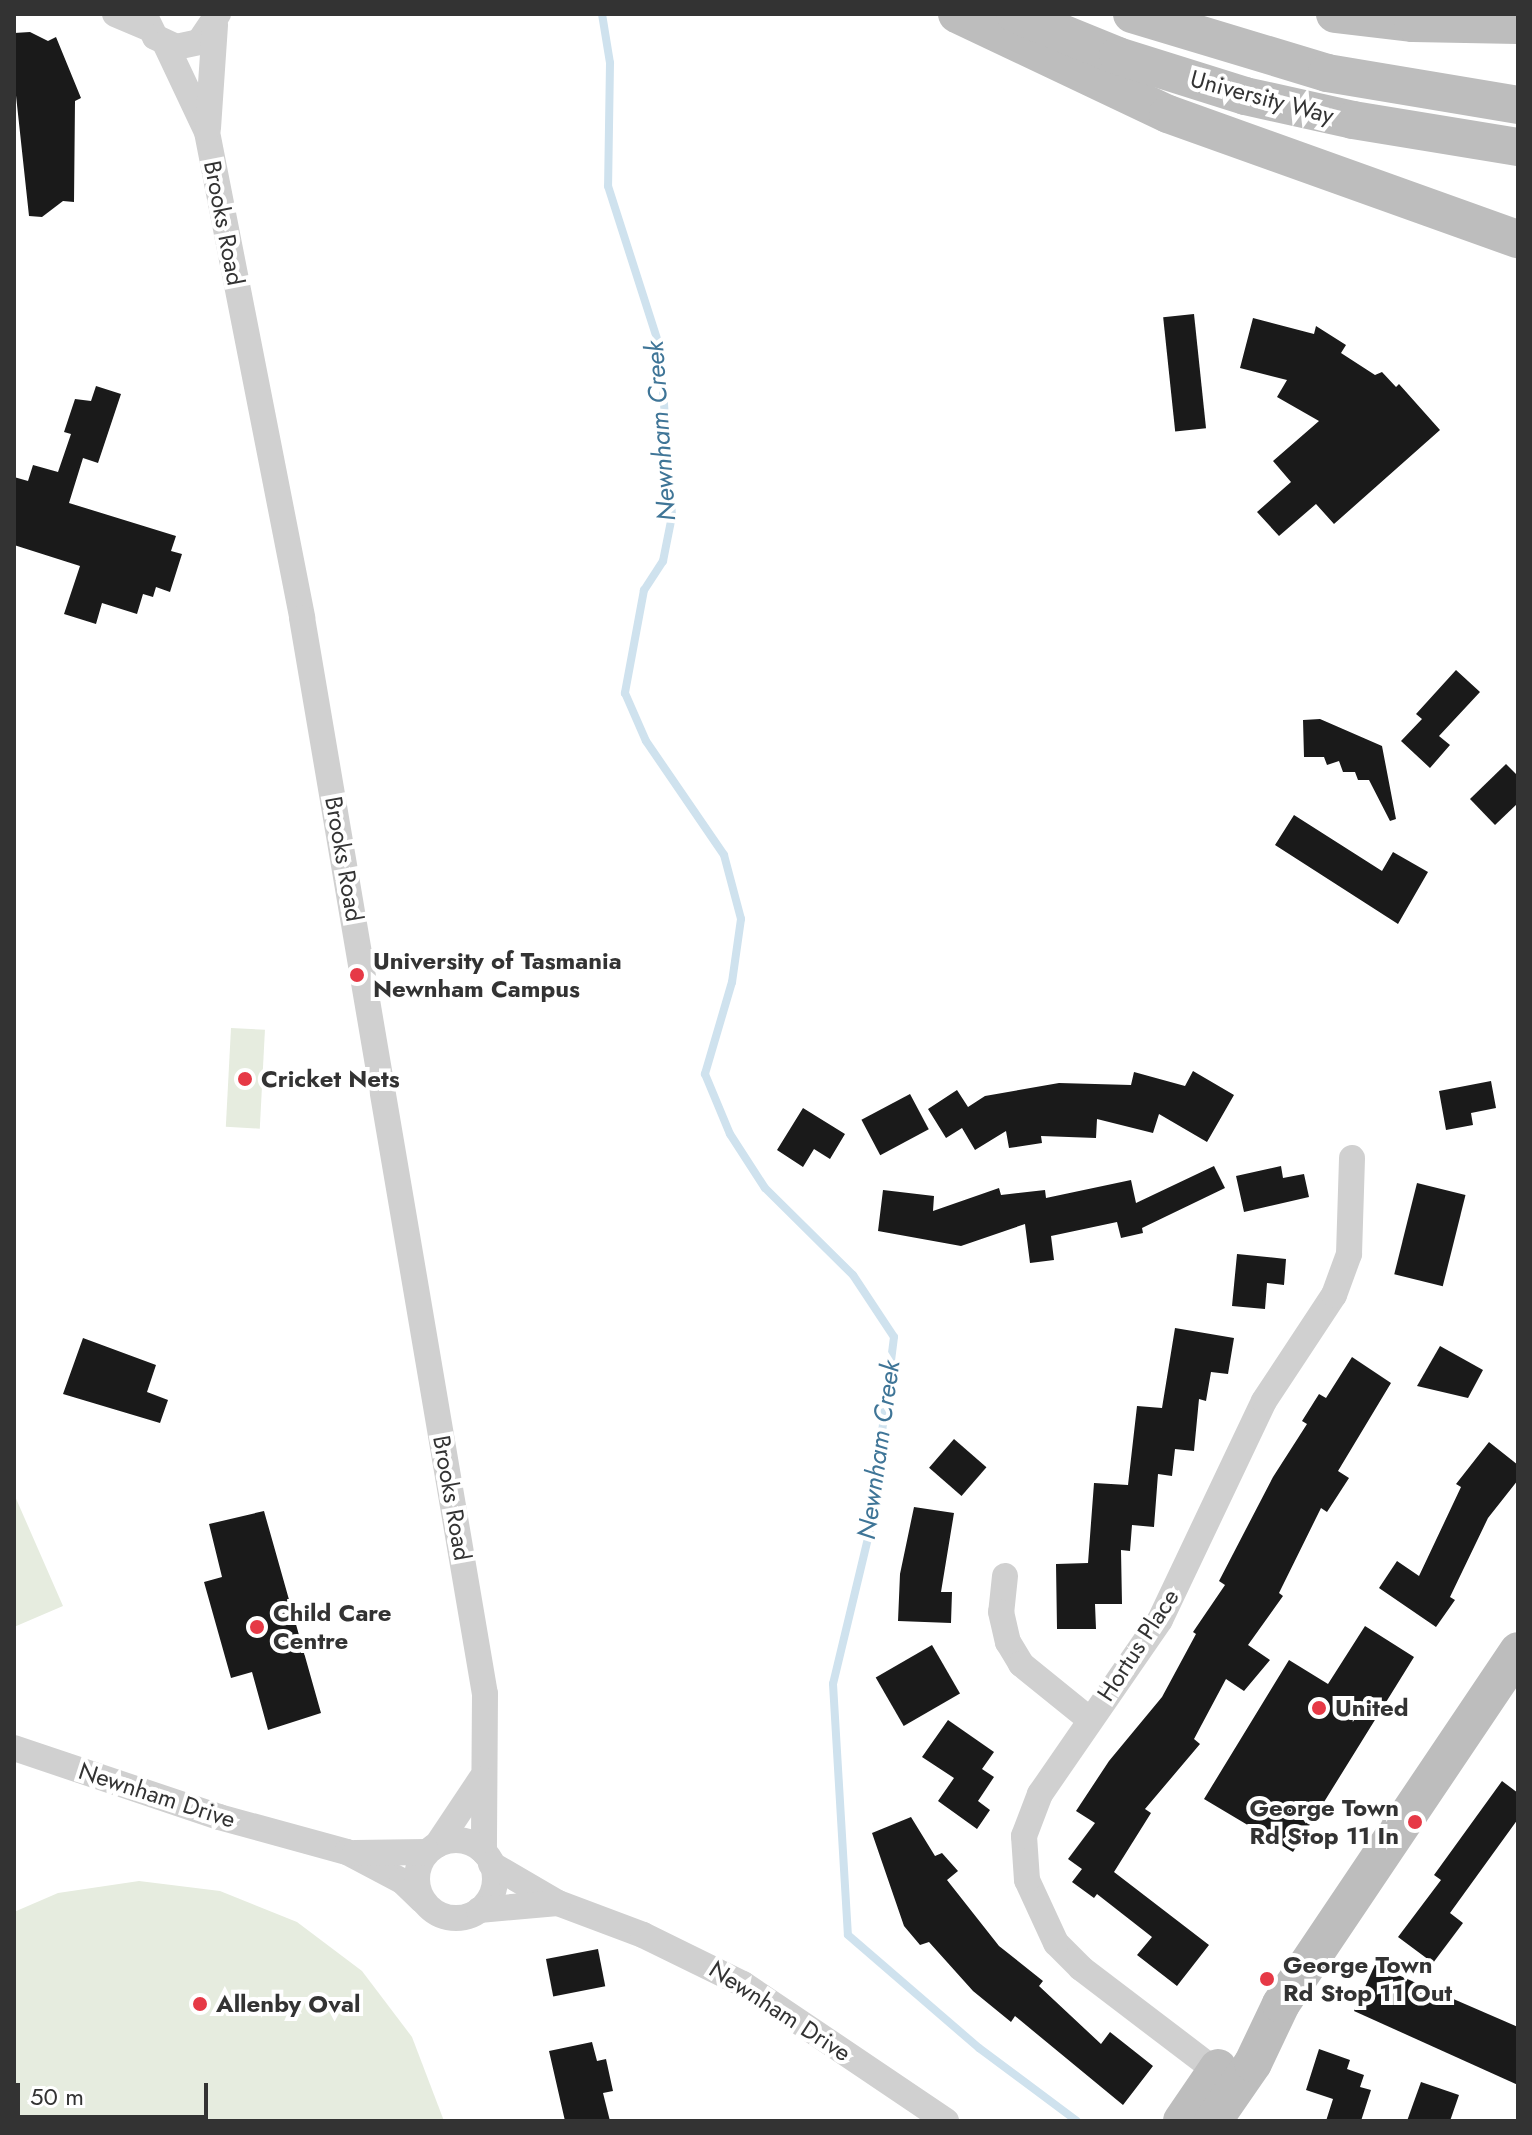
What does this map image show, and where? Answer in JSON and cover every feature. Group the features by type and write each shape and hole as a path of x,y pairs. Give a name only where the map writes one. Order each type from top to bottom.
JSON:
{"main road":[{"path":"957,14 1168,114 1518,239"},
{"name":"University Way","path":"1015,14 1118,56 1245,96 1353,120 1518,147"},
{"name":"University Way","path":"1132,14 1327,73 1518,105"},
{"path":"1335,14 1413,23 1518,25"},
{"path":"1213,2121 1253,2063 1281,2004 1518,1651"},
{"path":"1182,2121 1234,2045 1281,2004"}],"street":[{"path":"115,14 199,42 216,20"},
{"name":"Brooks Road","path":"216,20 207,132 302,618 485,1694 481,1779 488,1858"},
{"name":"Brooks Road","path":"152,28 207,132"},
{"name":"Hortus Place","path":"1216,2071 1081,1968 1056,1943 1034,1901 1023,1857 1030,1813 1089,1719 1160,1620 1264,1401 1339,1284 1349,1254 1352,1158"},
{"path":"1005,1576 1001,1612 1008,1642 1021,1664 1089,1719"},
{"name":"Newnham Drive","path":"14,1748 219,1817 347,1852 402,1881 422,1900"},
{"path":"432,1849 461,1840 488,1858 494,1889 479,1910 468,1917 442,1916 422,1900 417,1875 432,1849 481,1779"},
{"name":"Newnham Drive","path":"347,1852 432,1849"},
{"name":"Newnham Drive","path":"488,1858 558,1903 643,1935 743,1984 946,2121"},
{"name":"Newnham Drive","path":"479,1910 558,1903"}],"shaded area":[{"name":"Cricket Nets","path":"231,1028 265,1030 260,1129 226,1127"},
{"path":"14,1494 63,1606 14,1627"},
{"name":"Allenby Oval","path":"139,1881 220,1891 297,1922 362,1971 412,2037 444,2121 14,2121 14,1912 58,1893"}],"building":[{"path":"30,32 48,41 56,37 81,98 75,101 74,202 63,201 42,217 29,216 14,77 14,33"},
{"path":"1194,314 1206,428 1175,432 1163,317"},
{"path":"1253,318 1314,334 1316,326 1346,345 1341,353 1375,375 1382,372 1396,387 1399,384 1440,430 1334,524 1316,504 1279,536 1257,512 1291,482 1273,461 1319,421 1277,397 1287,380 1240,368"},
{"path":"96,386 121,394 98,463 83,458 69,503 176,536 171,551 182,554 170,592 156,587 153,597 143,594 137,614 102,603 96,624 64,614 80,566 14,545 14,477 28,481 33,465 58,472 71,434 64,432 75,399 91,401"},
{"path":"1456,670 1480,692 1439,736 1450,745 1430,768 1401,741 1422,719 1416,714"},
{"path":"1320,719 1382,746 1396,819 1390,821 1369,780 1358,780 1355,772 1343,772 1339,761 1327,765 1324,757 1304,757 1303,720"},
{"path":"1506,764 1518,776 1518,803 1495,825 1470,799"},
{"path":"1294,815 1382,871 1393,852 1428,872 1398,924 1275,845"},
{"path":"1193,1071 1234,1095 1207,1142 1159,1114 1153,1133 1097,1119 1096,1138 1041,1136 1042,1143 1009,1148 1006,1131 975,1150 962,1128 946,1138 928,1109 957,1090 968,1107 985,1096 1059,1083 1131,1085 1134,1072 1185,1086"},
{"path":"1491,1081 1496,1108 1471,1113 1473,1125 1446,1130 1439,1091"},
{"path":"910,1094 929,1129 880,1155 861,1120"},
{"path":"803,1108 845,1134 830,1159 814,1149 803,1167 777,1150"},
{"path":"1214,1166 1225,1188 1142,1228 1143,1233 1121,1238 1117,1222 1051,1236 1054,1260 1030,1263 1025,1224 961,1246 878,1231 883,1190 934,1196 933,1211 999,1188 1001,1195 1045,1190 1046,1198 1131,1180 1136,1203"},
{"path":"1281,1166 1283,1178 1304,1174 1309,1197 1244,1212 1236,1176"},
{"path":"1417,1183 1466,1195 1443,1286 1394,1274"},
{"path":"1237,1254 1286,1259 1284,1285 1267,1283 1265,1309 1232,1306"},
{"path":"1175,1328 1234,1338 1228,1374 1211,1372 1206,1401 1199,1399 1194,1451 1175,1449 1172,1476 1158,1474 1154,1527 1132,1525 1130,1551 1121,1550 1122,1604 1095,1604 1096,1629 1057,1629 1056,1564 1088,1563 1094,1483 1128,1485 1137,1406 1162,1408"},
{"path":"83,1338 156,1365 147,1392 168,1400 160,1423 63,1394"},
{"path":"1440,1346 1483,1370 1468,1398 1417,1386"},
{"path":"1352,1357 1391,1383 1338,1471 1349,1478 1327,1512 1321,1508 1279,1593 1283,1596 1248,1645 1270,1660 1244,1691 1226,1679 1194,1739 1200,1744 1145,1809 1151,1813 1114,1872 1209,1945 1177,1986 1137,1955 1152,1937 1097,1894 1094,1898 1072,1882 1082,1869 1068,1859 1095,1823 1076,1811 1109,1761 1162,1697 1196,1634 1193,1632 1225,1585 1219,1581 1273,1477 1307,1424 1302,1421 1319,1394 1326,1398"},
{"path":"954,1439 986,1467 962,1496 929,1468"},
{"path":"1489,1442 1518,1465 1518,1480 1488,1518 1450,1597 1455,1600 1436,1627 1379,1588 1397,1561 1419,1576 1461,1487 1456,1484"},
{"path":"914,1507 954,1513 941,1592 952,1592 951,1623 898,1621 900,1574"},
{"name":"Child Care Centre","path":"264,1511 321,1713 268,1730 252,1672 231,1678 204,1582 222,1577 209,1524"},
{"path":"1365,1626 1414,1657 1293,1852 1204,1799 1289,1660 1328,1684"},
{"path":"932,1645 960,1693 904,1726 876,1678"},
{"path":"948,1720 994,1752 982,1769 994,1777 978,1801 990,1810 977,1829 938,1801 954,1778 922,1757"},
{"path":"1502,1781 1518,1793 1518,1819 1450,1913 1463,1923 1433,1963 1398,1937 1441,1880 1434,1875"},
{"path":"911,1817 935,1856 942,1853 958,1871 947,1880 999,1946 1043,1981 1039,1986 1101,2044 1110,2032 1153,2066 1123,2105 1015,2016 1011,2022 973,1991 929,1942 920,1945 904,1926 872,1833"},
{"path":"598,1949 605,1986 553,1996 546,1959"},
{"path":"1375,1965 1518,2027 1518,2085 1354,2011"},
{"path":"592,2042 597,2061 606,2059 613,2091 603,2093 610,2121 565,2121 549,2051"},
{"path":"1319,2049 1350,2060 1347,2069 1364,2075 1360,2087 1371,2090 1361,2121 1326,2121 1333,2099 1306,2090"},
{"path":"1421,2082 1459,2095 1450,2121 1407,2121"}],"waterway":[{"name":"Newnham Creek","path":"602,14 610,63 608,186 660,348 672,516 663,561 644,590 625,693 646,741 724,855 741,919 732,982 705,1074 730,1134 765,1188 853,1275 894,1337 869,1534 833,1684 848,1935 979,2048 1077,2121"}],"place":[{"name":"University of Tasmania Newnham Campus","path":"357,975"},
{"name":"Cricket Nets","path":"245,1079"},
{"name":"Child Care Centre","path":"257,1627"},
{"name":"United","path":"1319,1708"},
{"name":"George Town Rd Stop 11 In","path":"1415,1822"},
{"name":"George Town Rd Stop 11 Out","path":"1267,1979"},
{"name":"Allenby Oval","path":"200,2004"}]}
